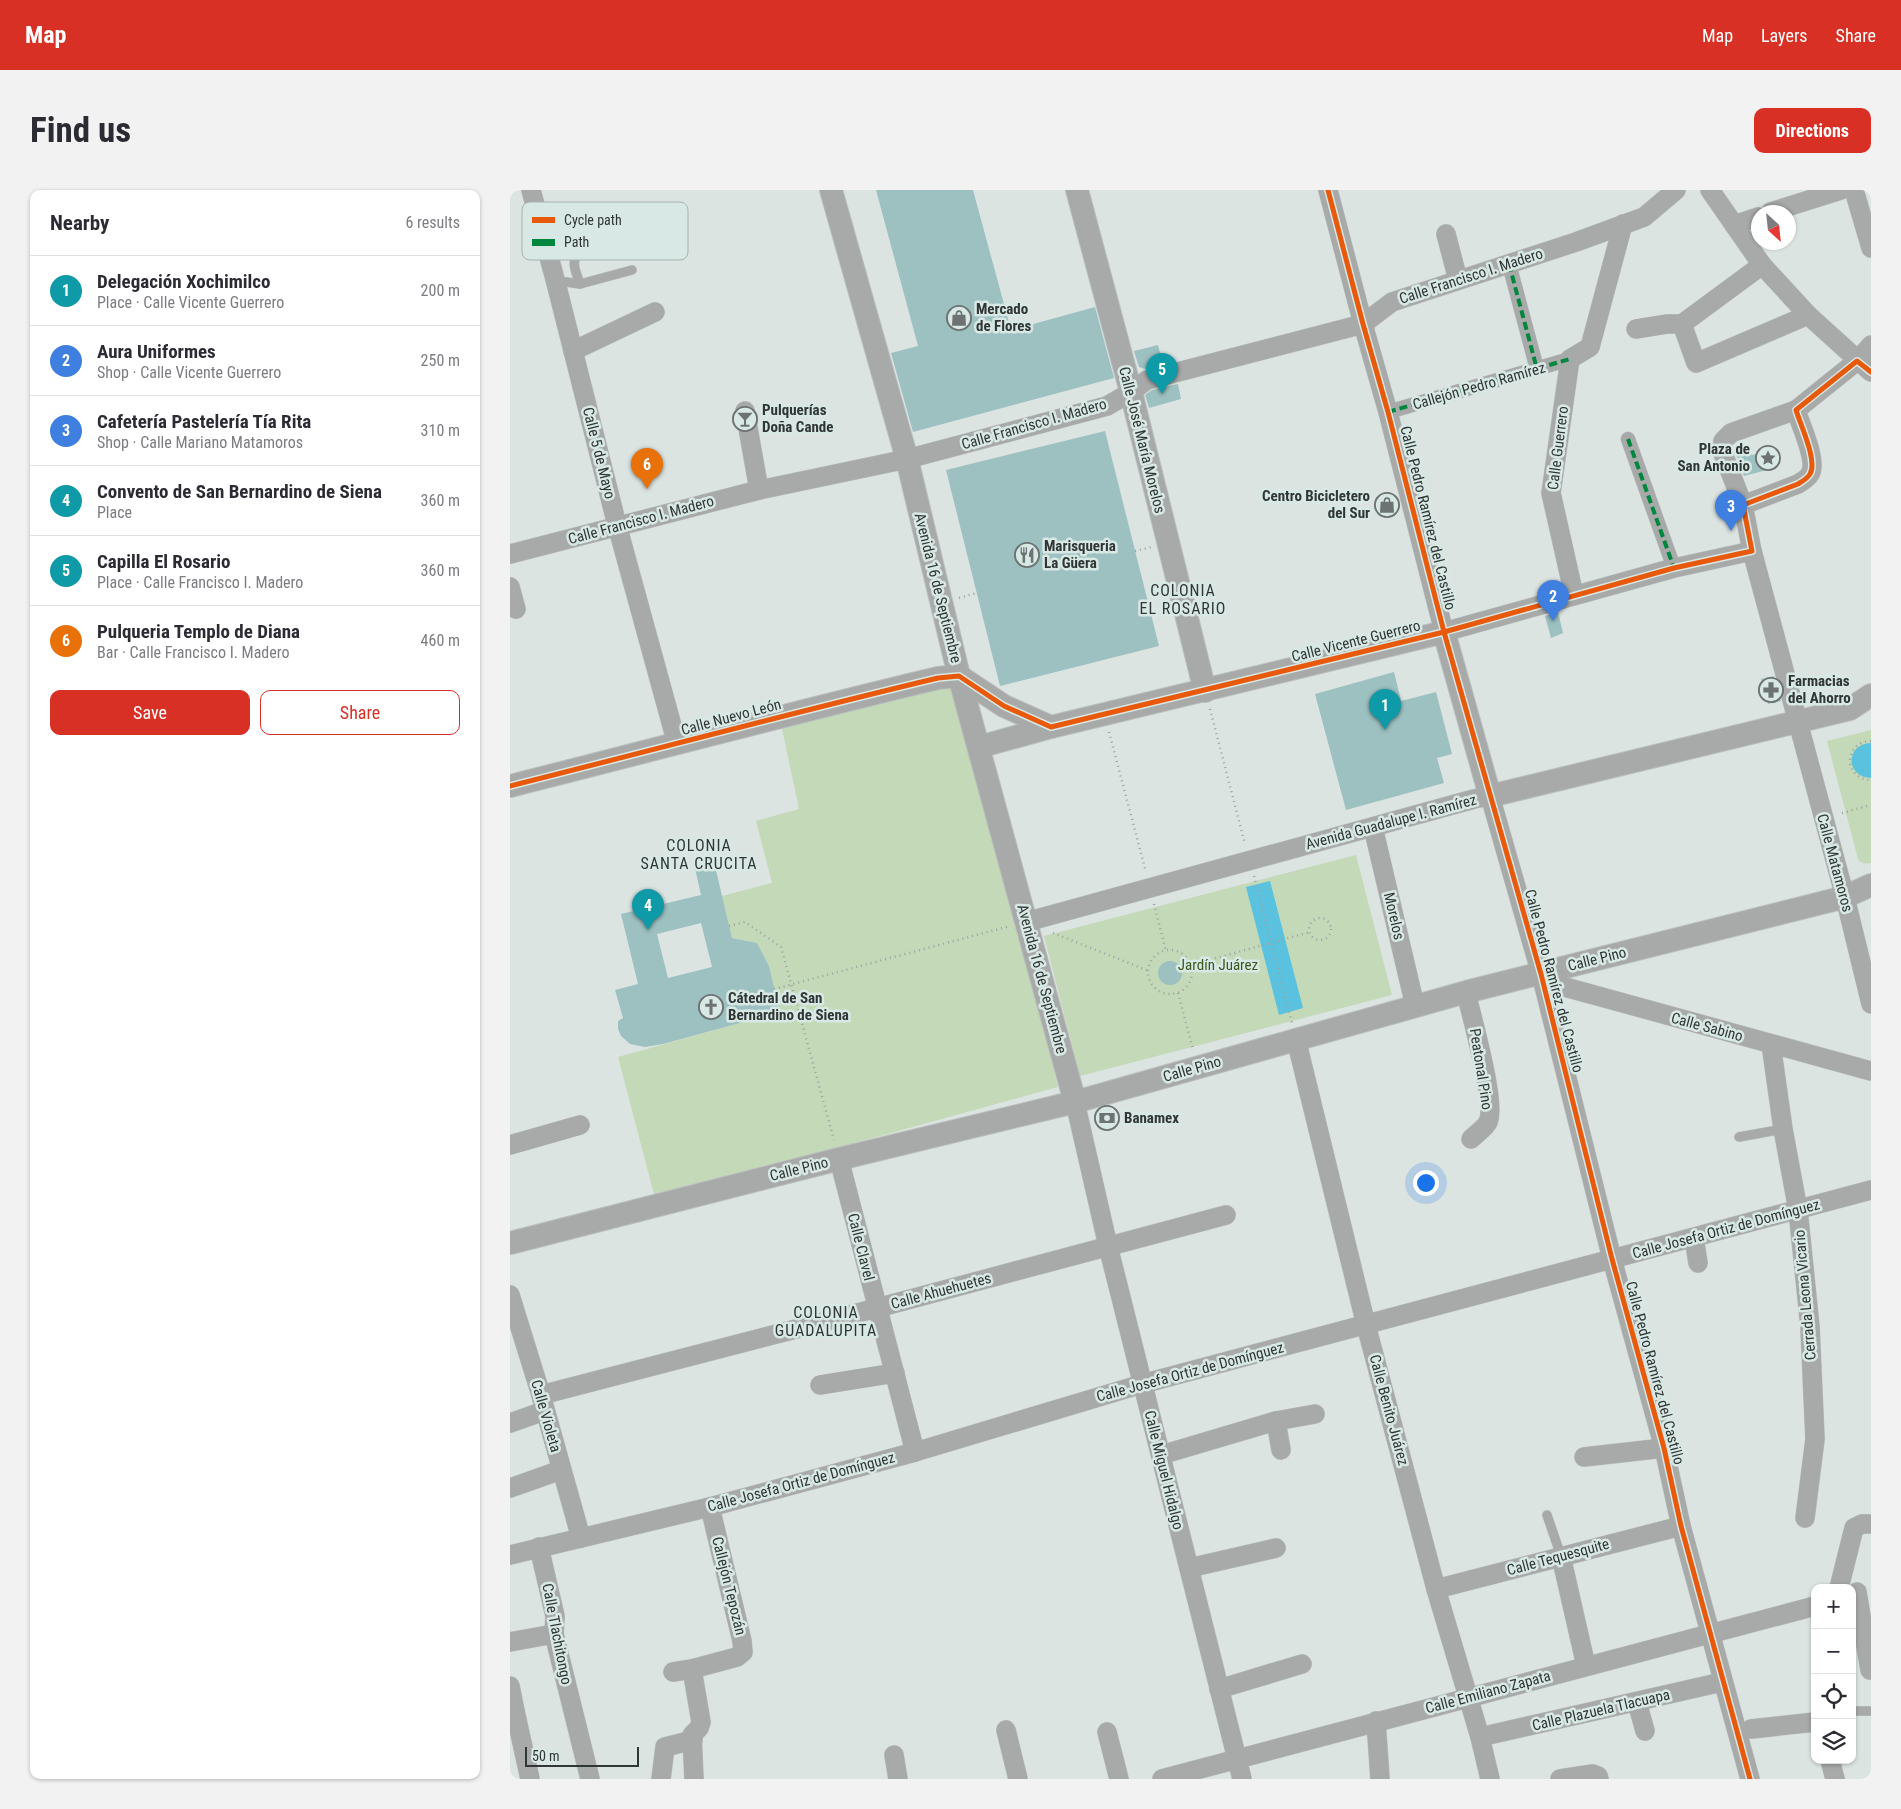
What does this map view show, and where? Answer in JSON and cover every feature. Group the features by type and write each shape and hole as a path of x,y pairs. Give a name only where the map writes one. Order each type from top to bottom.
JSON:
{"street":[{"name":"Avenida 16 de Septiembre","path":"831,190 907,459 959,676 1075,1102"},
{"name":"Calle José María Morelos","path":"1078,190 1131,392 1205,691"},
{"name":"Calle Pedro Ramírez del Castillo","path":"1328,190 1362,324 1388,412 1444,632 1542,978 1612,1259 1664,1448 1680,1526 1750,1779"},
{"name":"Calle Francisco I. Madero","path":"510,554 759,490 907,459 1107,406 1147,380 1362,324 1392,302 1576,242 1644,216 1676,190"},
{"path":"1710,190 1762,265 1808,315 1864,367"},
{"path":"1793,205 1841,190"},
{"path":"1854,190 1871,248"},
{"path":"1734,225 1751,219"},
{"path":"1570,359 1590,347 1624,224"},
{"path":"1446,234 1458,280"},
{"name":"Calle 5 de Mayo","path":"550,260 676,744"},
{"path":"1509,264 1537,369"},
{"path":"1636,329 1666,324 1682,324 1762,265"},
{"path":"573,351 655,312"},
{"path":"1682,324 1696,364 1808,315"},
{"name":"Calle Matamoros","path":"1871,345 1864,367 1796,410 1731,433 1723,441 1722,451 1743,505 1752,551 1845,897 1871,1004"},
{"name":"Callejón Pedro Ramírez","path":"1388,412 1570,359"},
{"name":"Calle Guerrero","path":"1570,359 1551,493 1574,595"},
{"path":"1743,505 1798,484 1811,473 1812,460 1796,410"},
{"path":"745,411 759,490"},
{"path":"1628,439 1674,568"},
{"name":"Calle Vicente Guerrero","path":"979,747 1104,714 1444,632 1674,568 1752,551"},
{"path":"510,587 516,609"},
{"path":"959,676 1004,706 1052,727"},
{"name":"Calle Nuevo León","path":"510,786 779,716 938,678 959,676"},
{"name":"Avenida Guadalupe I. Ramírez","path":"1026,922 1490,796 1798,722 1861,710 1871,695"},
{"name":"Morelos","path":"1373,827 1415,1006"},
{"name":"Calle Pino","path":"510,1243 839,1159 1075,1102 1466,992 1542,978 1845,897 1871,885"},
{"name":"Calle Sabino","path":"1542,978 1871,1071"},
{"name":"Peatonal Pino","path":"1466,992 1482,1056 1490,1106 1488,1122 1471,1139"},
{"name":"Calle Benito Juárez","path":"1296,1039 1366,1325 1436,1589 1480,1737 1490,1779"},
{"name":"Cerrada Leona Vicario","path":"1771,1044 1783,1129 1798,1210 1810,1327 1815,1439 1805,1518"},
{"name":"Calle Miguel Hidalgo","path":"1075,1102 1142,1384 1242,1779"},
{"path":"510,1146 580,1125"},
{"name":"Calle Clavel","path":"839,1159 915,1452"},
{"name":"Calle Josefa Ortiz de Domínguez","path":"510,1555 710,1507 915,1452 1142,1384 1871,1190"},
{"name":"Calle Ahuehuetes","path":"510,1423 542,1403 877,1308 1226,1215"},
{"path":"1694,1238 1698,1263"},
{"name":"Calle Violeta","path":"510,1295 581,1538"},
{"path":"820,1385 895,1372"},
{"path":"1161,1455 1276,1421 1316,1414"},
{"path":"1276,1421 1281,1450"},
{"path":"1584,1457 1664,1448"},
{"path":"510,1488 561,1470"},
{"name":"Callejón Tepozán","path":"673,1672 737,1657 743,1652 742,1640 710,1507"},
{"path":"1840,1584 1854,1528 1862,1524 1871,1524"},
{"name":"Calle Tequesquite","path":"1436,1589 1680,1526"},
{"name":"Calle Tlachitongo","path":"538,1547 554,1616 554,1634 590,1779"},
{"path":"1189,1568 1276,1548"},
{"path":"1561,1556 1586,1666"},
{"path":"1860,1591 1870,1670"},
{"name":"Calle Emiliano Zapata","path":"1162,1779 1811,1607"},
{"path":"510,1642 554,1634"},
{"path":"1220,1689 1302,1664"},
{"path":"692,1669 701,1722 700,1728 694,1732 693,1740 694,1779"},
{"name":"Calle Plazuela Tlacuapa","path":"1480,1737 1722,1682"},
{"path":"510,1686 513,1712 530,1779"},
{"path":"1637,1702 1645,1731"},
{"path":"1376,1721 1380,1779"},
{"path":"1751,1729 1811,1722"},
{"path":"1006,1730 1018,1779"},
{"path":"1107,1732 1118,1779"},
{"path":"661,1779 665,1747 693,1740"},
{"path":"894,1755 898,1779"},
{"path":"1831,1764 1835,1779"},
{"path":"1560,1779 1593,1774 1598,1776 1599,1779"}],"lane":[{"path":"574,260 573,265 580,284"},
{"path":"556,284 566,282 580,284 632,270"},
{"path":"1739,1137 1783,1129"},
{"path":"1547,1515 1561,1556"},
{"path":"1856,1711 1871,1711"}],"path":[{"path":"1104,714 1166,951"},
{"path":"1871,741 1863,742 1856,746 1851,752 1850,761 1856,775 1865,780 1871,780"},
{"path":"1842,812 1871,805"},
{"path":"1318,918 1326,919 1331,925 1329,935 1324,940 1314,938 1310,932 1312,922 1318,918"},
{"path":"729,926 745,922 781,947 839,1159"},
{"path":"774,988 1026,922"},
{"path":"1191,965 1310,932"},
{"path":"1052,933 1149,971"},
{"path":"1166,951 1180,953 1191,965 1192,977 1189,984 1178,993 1164,993 1157,990 1149,978 1149,971 1154,958 1166,951"},
{"path":"1178,993 1198,1067"}],"green space":[{"path":"955,682 1058,1087 655,1198 618,1057 780,1012 769,966 757,943 732,938 722,896 772,883 756,821 799,809 781,724"},
{"path":"1871,730 1871,863 1865,863 1858,859 1827,741"},
{"name":"Jardín Juárez","path":"1356,855 1392,995 1080,1076 1044,936"}],"water":[{"path":"1871,743 1871,778 1856,772 1852,760 1856,749"},
{"path":"1270,881 1303,1008 1279,1015 1246,887"}],"building":[{"name":"Mercado de Flores","path":"876,190 973,190 1011,330 1095,307 1114,378 913,432 891,353 918,346"},
{"path":"1158,345 1163,364 1145,369 1139,367 1134,351"},
{"path":"1178,384 1181,399 1149,408 1145,395 1152,390"},
{"path":"1105,431 1159,646 1000,686 946,470"},
{"path":"1748,444 1752,455 1763,452 1767,470 1744,476 1734,448"},
{"path":"1558,612 1563,633 1551,638 1545,616"},
{"path":"1394,672 1401,701 1436,692 1452,754 1437,758 1444,783 1346,810 1315,694"},
{"name":"Farmacias del Ahorro","path":"1774,676 1781,701 1768,704 1761,679"},
{"path":"714,862 732,938 757,943 769,966 780,1012 663,1044 645,1047 630,1044 621,1036 618,1029 618,1021 623,1018 615,990 638,984 621,914 701,895 695,868","holes":["701,923 712,967 668,978 657,934"]},
{"path":"1170,961 1179,964 1182,973 1179,982 1170,985 1161,982 1158,973 1161,964"}],"marked path":[{"path":"1509,264 1537,369"},
{"path":"1388,412 1570,359"},
{"path":"1628,439 1674,568"}],"cycle path":[{"path":"1328,190 1388,412 1444,632 1541,974 1612,1259 1664,1448 1681,1526 1750,1779"},
{"path":"510,786 938,678 959,676 1004,706 1051,727 1444,632 1674,568 1752,551 1743,505 1798,484 1808,477 1812,468 1808,442 1796,410 1857,361 1871,372"}],"place":[{"name":"Mercado de Flores","path":"959,318"},
{"name":"Capilla El Rosario","path":"1162,394"},
{"name":"Pulquerías Doña Cande","path":"745,419"},
{"name":"Plaza de San Antonio","path":"1768,458"},
{"name":"Pulqueria Templo de Diana","path":"647,489"},
{"name":"Centro Bicicletero del Sur","path":"1387,505"},
{"name":"Cafetería Pastelería Tía Rita","path":"1731,531"},
{"name":"Marisqueria La Güera","path":"1027,555"},
{"name":"Aura Uniformes","path":"1553,621"},
{"name":"Farmacias del Ahorro","path":"1771,690"},
{"name":"Delegación Xochimilco","path":"1385,730"},
{"name":"Convento de San Bernardino de Siena","path":"648,930"},
{"name":"Cátedral de San Bernardino de Siena","path":"711,1007"},
{"name":"Banamex","path":"1107,1118"}],"district":[{"name":"COLONIA EL ROSARIO","path":"1183,599"},
{"name":"COLONIA SANTA CRUCITA","path":"699,854"},
{"name":"COLONIA GUADALUPITA","path":"826,1321"}]}
